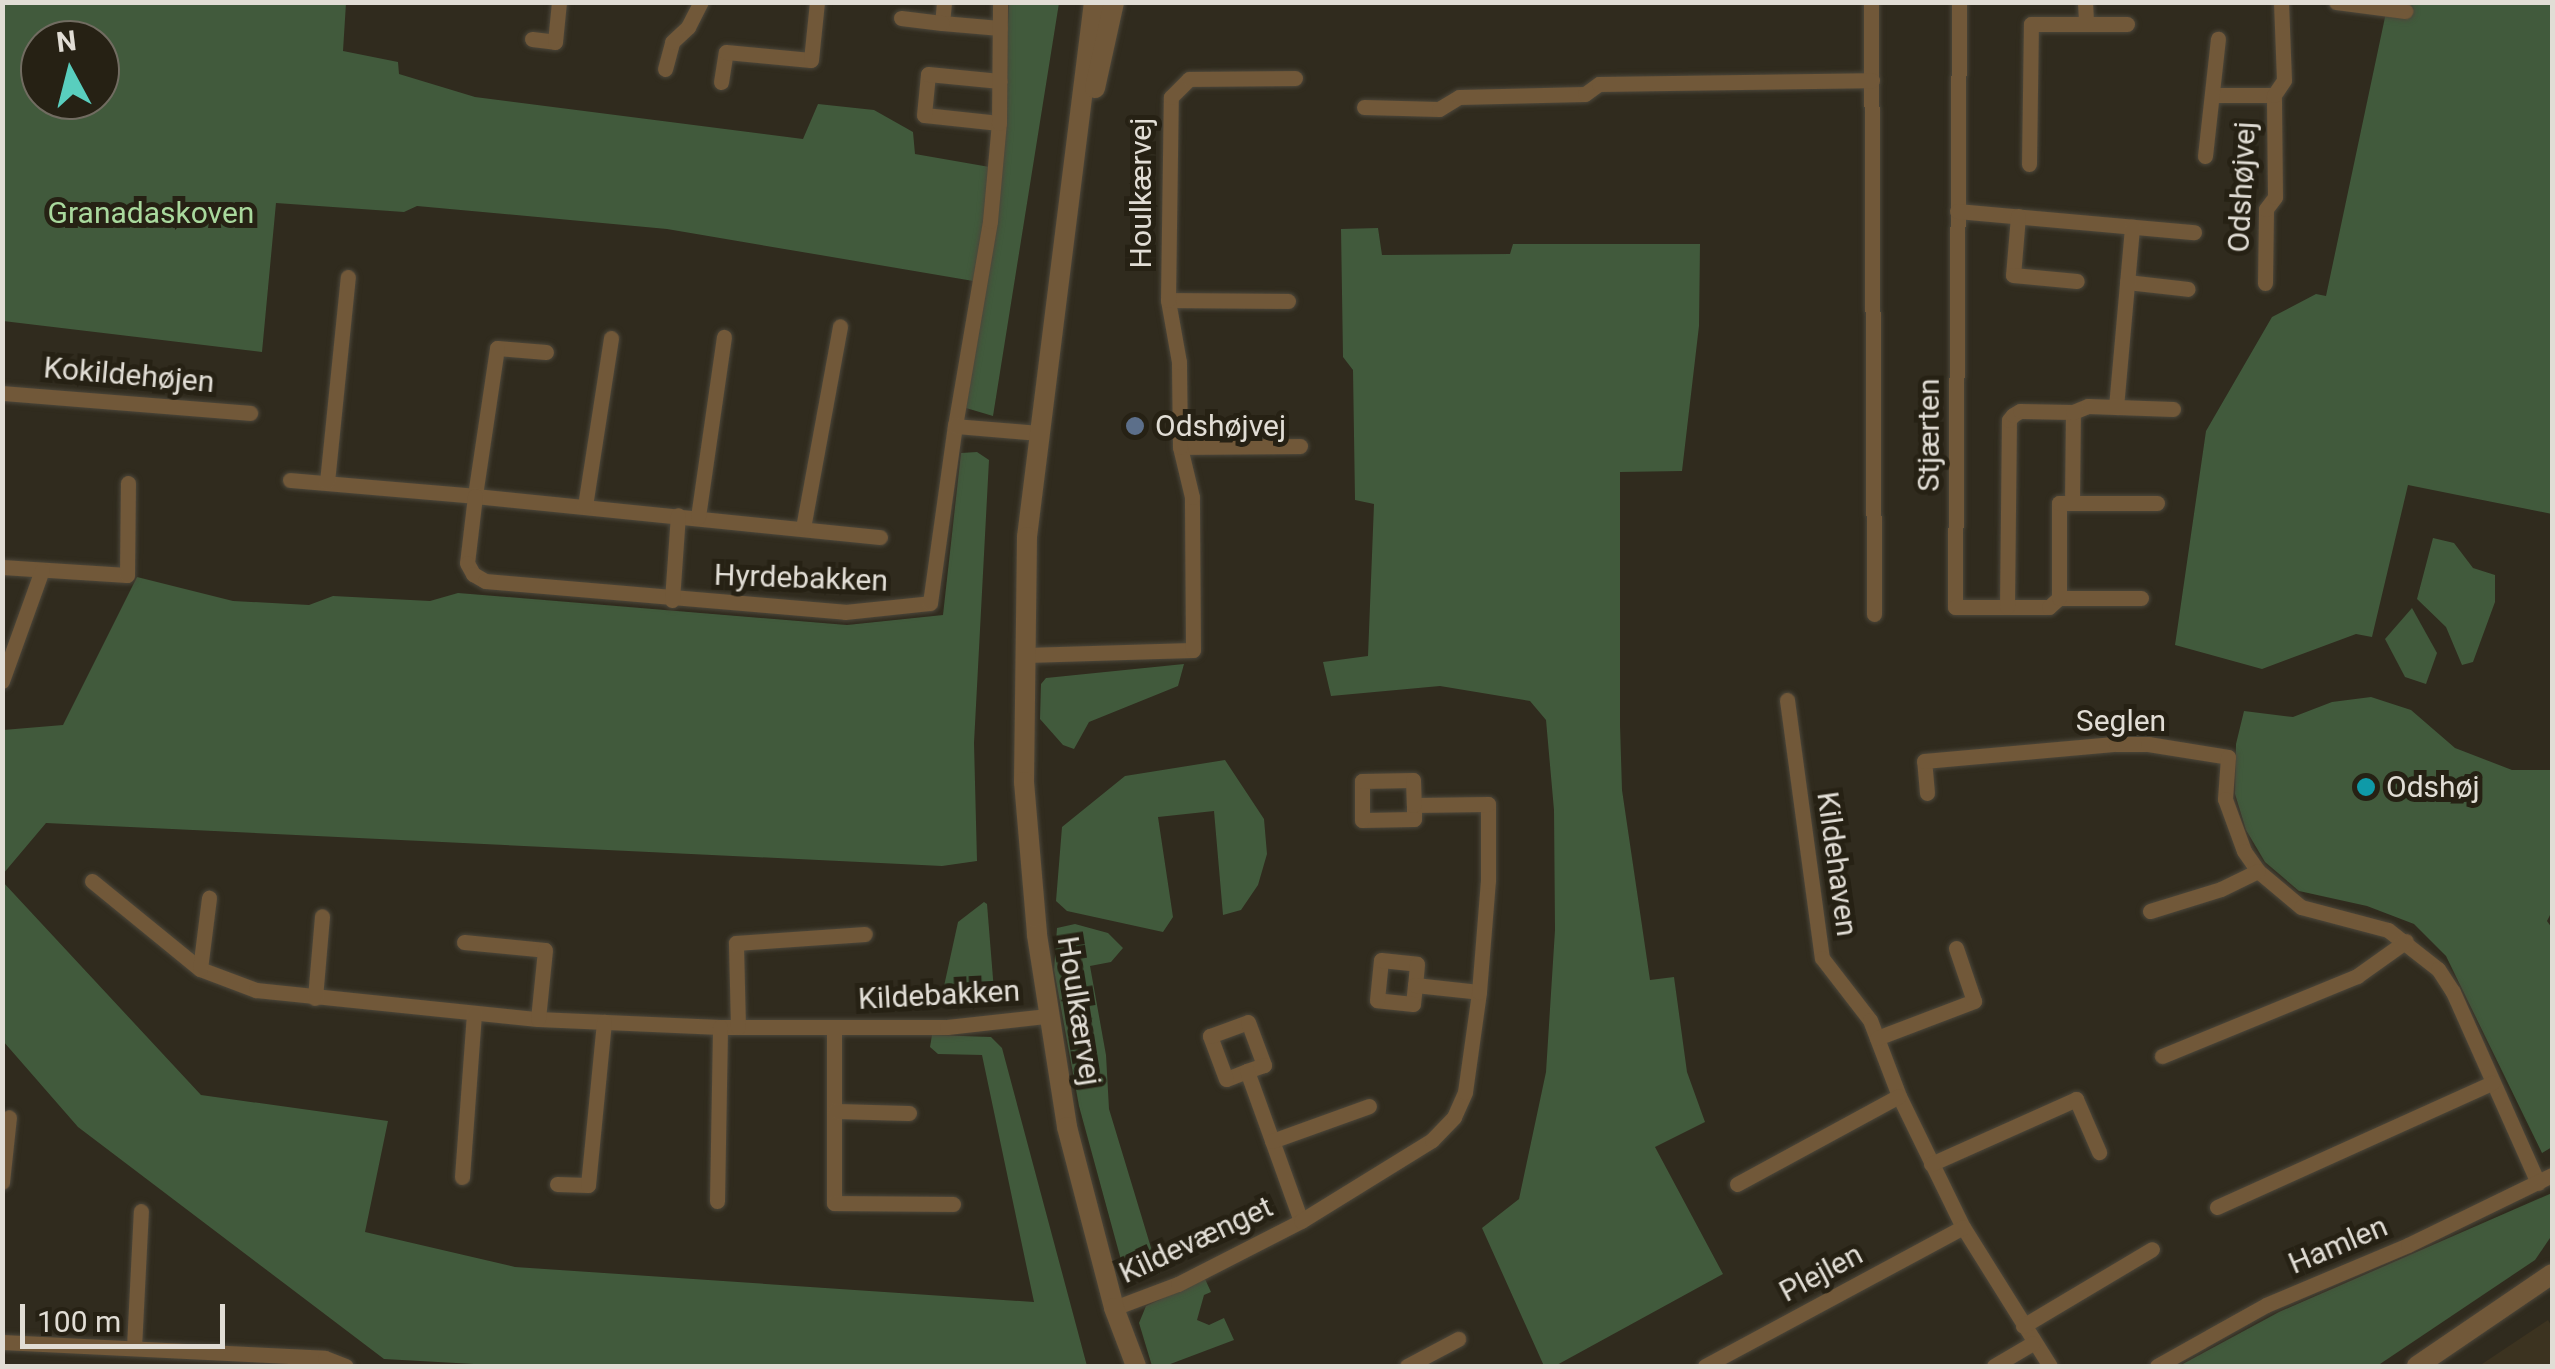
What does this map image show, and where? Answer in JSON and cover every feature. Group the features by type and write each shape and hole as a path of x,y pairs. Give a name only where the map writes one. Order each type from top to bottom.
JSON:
{"street":[{"path":"532,39 555,42 559,2"},
{"path":"665,69 672,42 688,27 701,2"},
{"path":"722,82 726,52 810,60 817,2"},
{"path":"942,23 944,2"},
{"name":"Hyrdebakken","path":"546,352 497,348 474,496 468,563 473,574 485,581 804,612 910,608 930,603 990,221 999,124 1000,2"},
{"name":"Houlkærvej","path":"1094,2 1028,538 1024,782 1047,1016 1067,1127 1114,1308 1136,1366"},
{"name":"Houlkærvej","path":"1072,192 1114,2"},
{"path":"1870,2 1874,614"},
{"name":"Stjærten","path":"1958,2 1955,607 2049,607 2060,598 2141,598"},
{"path":"2085,2 2086,24"},
{"name":"Odshøjvej","path":"2265,283 2266,209 2276,196 2274,95 2284,80 2281,2"},
{"path":"2336,2 2406,11"},
{"path":"900,18 1000,28"},
{"path":"2030,164 2031,24 2127,24"},
{"name":"Odshøjvej","path":"2205,156 2218,39"},
{"path":"999,124 924,116 928,74 1000,81"},
{"name":"Houlkærvej","path":"1025,655 1193,650 1192,497 1180,447 1179,362 1168,300 1171,98 1190,79 1295,78"},
{"path":"1364,107 1439,108 1459,97 1585,94 1599,84 1872,80"},
{"name":"Odshøjvej","path":"2212,94 2274,95"},
{"path":"1956,210 2194,232"},
{"path":"2018,216 2013,275 2077,280"},
{"path":"2116,408 2132,227"},
{"path":"327,482 348,277"},
{"path":"2127,282 2188,290"},
{"name":"Houlkærvej","path":"1168,300 1288,301"},
{"name":"Hyrdebakken","path":"804,528 840,326"},
{"name":"Hyrdebakken","path":"698,517 724,337"},
{"path":"585,506 611,338"},
{"name":"Kokildehøjen","path":"2,393 250,413"},
{"path":"2008,607 2009,420 2020,411 2073,412 2088,406 2173,409"},
{"path":"2072,503 2073,412"},
{"path":"955,426 1038,433"},
{"path":"1180,447 1300,446"},
{"name":"Hyrdebakken","path":"290,480 678,515 880,538"},
{"path":"2,567 128,576 128,483"},
{"path":"2060,598 2059,503 2157,503"},
{"name":"Hyrdebakken","path":"672,600 678,515"},
{"path":"2,681 42,570"},
{"name":"Kildehaven","path":"1787,700 1822,958 1870,1020 1876,1038"},
{"name":"Seglen","path":"1927,793 1924,761 2116,744 2148,744 2228,757 2225,800 2244,850 2258,871 2300,907 2388,930 2438,970 2453,992 2492,1083 2547,1179"},
{"name":"Kildevænget","path":"1114,1308 1178,1284 1301,1221 1432,1140 1449,1124 1465,1092 1480,992 1488,881 1488,804 1414,805"},
{"path":"2150,911 2220,890 2258,871"},
{"name":"Kildebakken","path":"92,880 200,968 256,990 474,1013 720,1027 947,1026 1047,1016"},
{"path":"200,968 209,898"},
{"path":"315,998 322,916"},
{"path":"738,1027 736,943 865,934"},
{"path":"2162,1056 2357,976 2406,941"},
{"path":"464,942 545,950 538,1018"},
{"path":"1956,948 1974,1001 1876,1038 1930,1164 1963,1227 2050,1366"},
{"path":"1414,985 1480,992"},
{"path":"462,1177 474,1013"},
{"path":"558,1184 588,1185 604,1022"},
{"path":"717,1201 720,1027"},
{"name":"Kildebakken","path":"834,1027 834,1203 953,1204"},
{"name":"Kildevænget","path":"1246,1071 1301,1221"},
{"path":"2217,1206 2492,1083"},
{"path":"1737,1184 1899,1096"},
{"path":"1930,1164 2076,1099 2099,1152"},
{"path":"1272,1141 1369,1106"},
{"path":"835,1111 908,1113"},
{"path":"2,1182 9,1118"},
{"name":"Hamlen","path":"2157,1366 2266,1306 2547,1179"},
{"path":"134,1346 141,1211"},
{"name":"Plejlen","path":"1705,1366 1963,1227"},
{"path":"2023,1326 2152,1249"},
{"path":"2417,1366 2552,1275"},
{"path":"1407,1366 1458,1339"},
{"path":"2,1342 134,1346 199,1358 325,1358 346,1366"},
{"path":"1994,1366 2032,1342"}],"shaded area":[{"path":"2548,1320 2552,1327 2552,1366 2479,1366"}],"green space":[{"name":"Granadaskoven","path":"2,3 346,3 343,51 398,62 399,74 475,97 803,139 818,104 874,110 913,132 915,154 1001,169 1009,3 1059,3 993,416 966,408 985,283 667,229 417,206 404,212 276,203 262,352 3,321"},
{"path":"2388,3 2552,3 2552,514 2408,485 2372,637 2356,634 2262,669 2175,645 2206,431 2272,317 2316,294 2326,296"},
{"path":"1378,228 1382,255 1510,254 1513,244 1700,244 1699,326 1682,471 1620,472 1620,725 1622,790 1650,980 1674,977 1687,1072 1705,1122 1655,1147 1723,1274 1555,1366 1544,1366 1482,1228 1519,1199 1546,1072 1555,930 1554,810 1546,720 1530,701 1440,686 1331,696 1323,662 1368,656 1374,504 1355,500 1353,370 1343,357 1341,229"},
{"path":"977,452 989,460 974,743 977,861 942,866 46,823 3,874 3,730 63,725 137,577 233,601 309,605 333,596 430,601 458,593 847,625 943,615 961,453"},
{"path":"2433,538 2454,543 2473,568 2495,575 2495,602 2473,662 2462,665 2446,627 2417,599"},
{"path":"2412,608 2437,653 2426,684 2405,677 2385,639"},
{"path":"1184,664 1178,686 1089,722 1074,749 1063,745 1040,719 1041,684 1046,678"},
{"path":"2371,697 2411,710 2455,748 2512,770 2552,770 2552,911 2547,921 2552,928 2552,1147 2542,1153 2446,956 2414,924 2367,906 2299,891 2265,862 2246,830 2235,794 2236,744 2244,711 2293,717 2332,702"},
{"path":"1225,760 1264,819 1267,854 1258,885 1241,910 1223,915 1214,811 1158,817 1173,917 1163,932 1067,911 1056,901 1062,827 1125,776"},
{"path":"2,881 201,1095 388,1121 365,1232 515,1267 1034,1302 982,1055 938,1054 930,1047 932,1035 991,1037 1002,1048 1087,1366 512,1366 384,1359 78,1127 3,1041"},
{"path":"984,902 994,991 987,999 956,1005 941,1000 958,922"},
{"path":"1075,924 1108,933 1123,948 1111,962 1090,966 1106,1055 1109,1109 1159,1274 1131,1277 1124,1271 1079,1106 1054,970 1057,928"},
{"path":"2552,1193 2552,1235 2535,1260 2377,1366 2179,1366 2279,1312"},
{"path":"1205,1279 1211,1292 1204,1295 1197,1320 1209,1325 1224,1318 1234,1340 1165,1366 1152,1366 1139,1323 1146,1306"}],"place":[{"name":"Odshøjvej","path":"1135,426"},
{"name":"Odshøj","path":"2366,787"}]}
